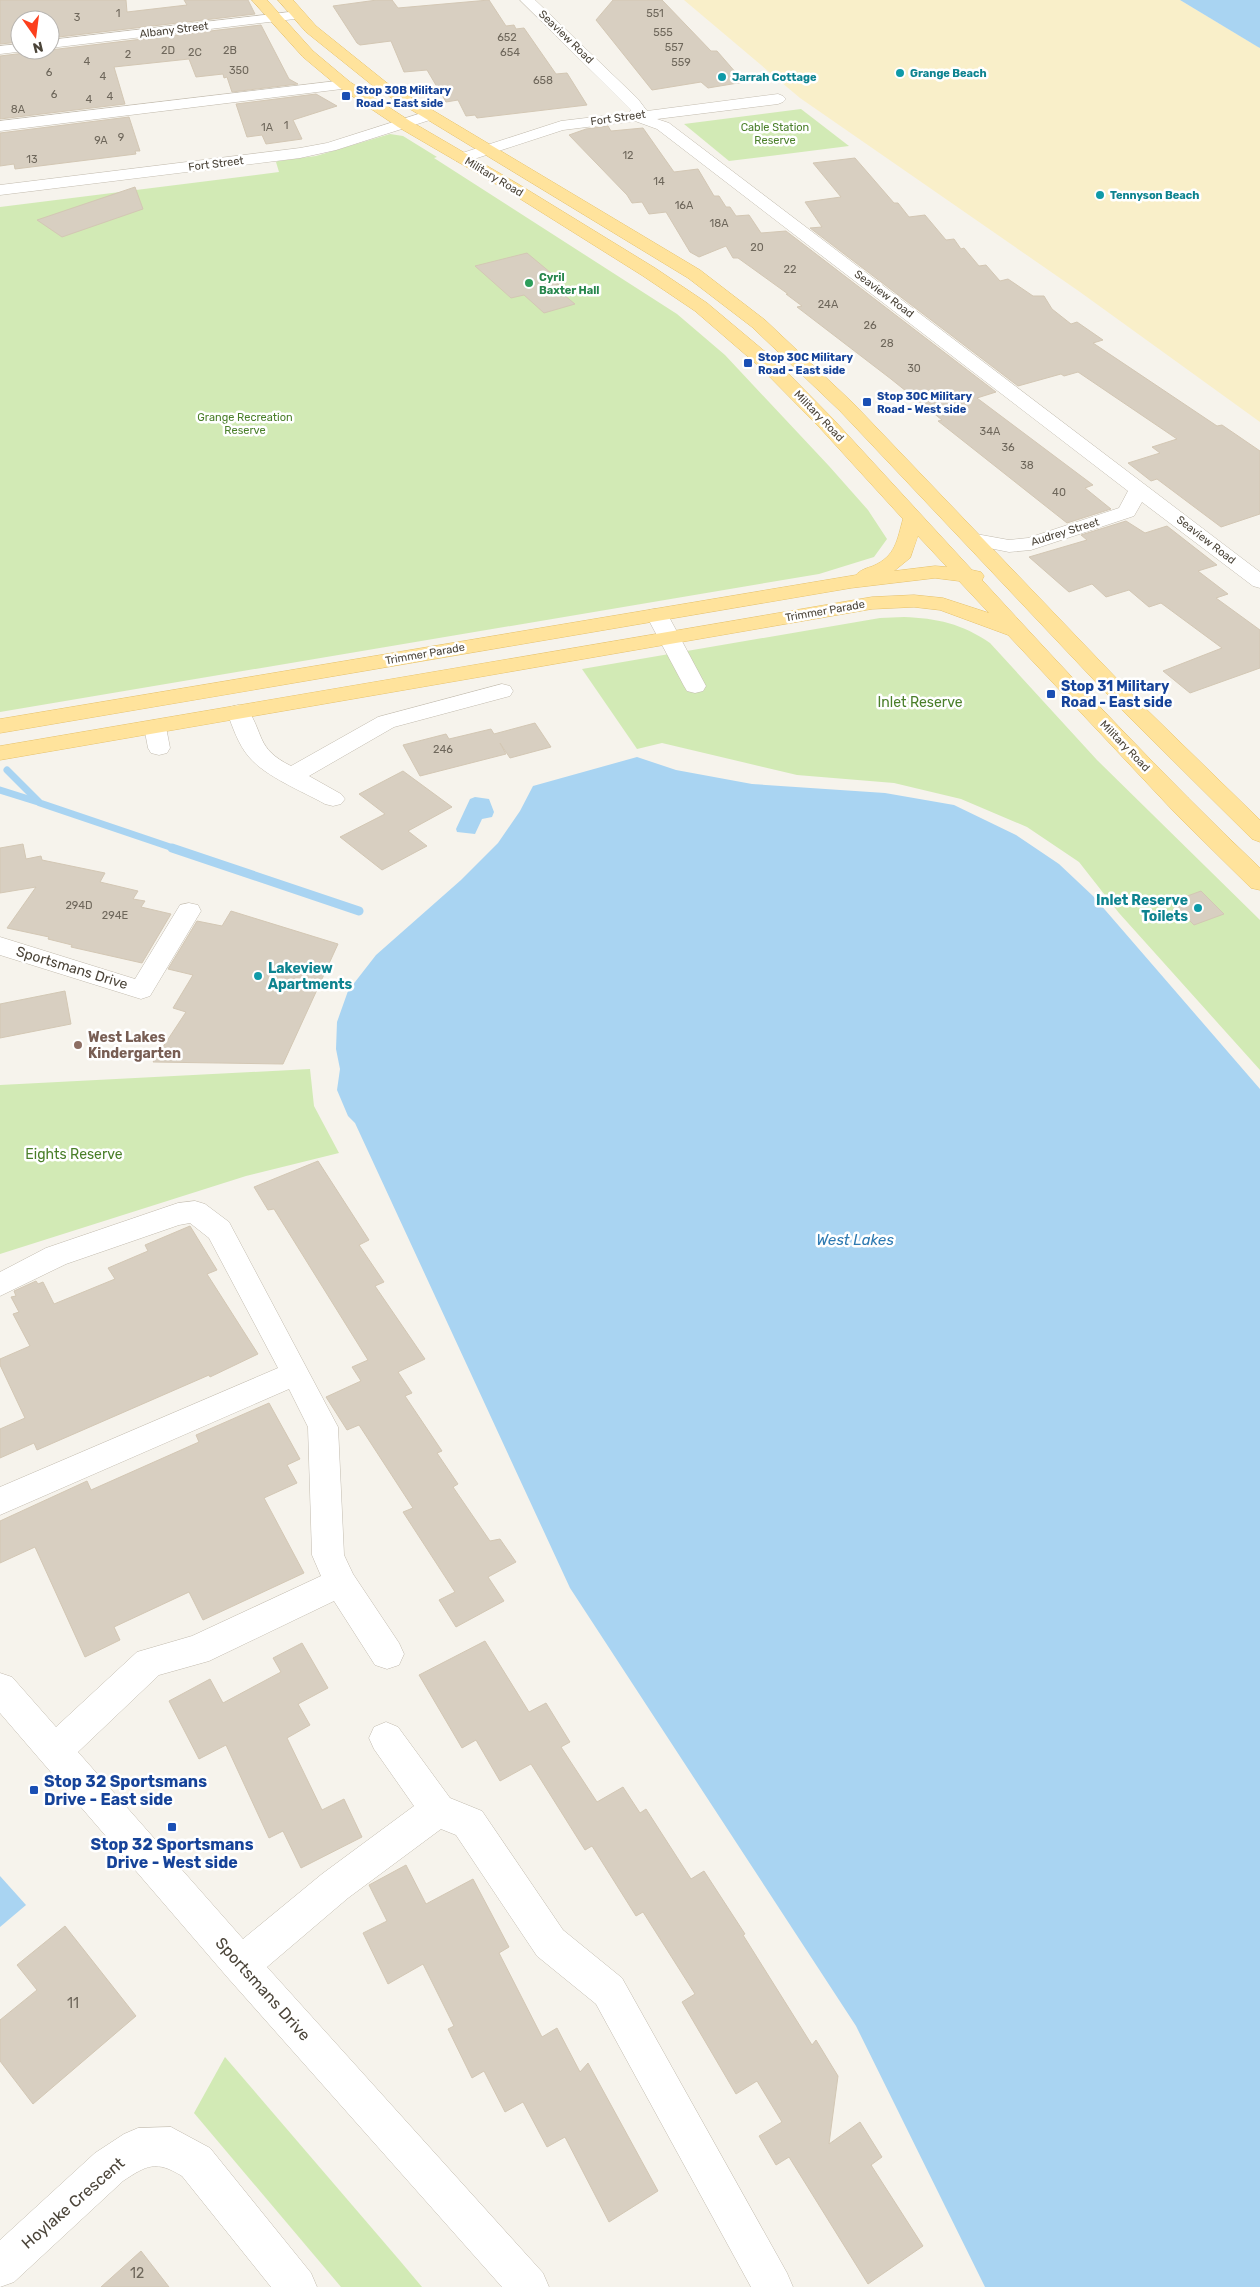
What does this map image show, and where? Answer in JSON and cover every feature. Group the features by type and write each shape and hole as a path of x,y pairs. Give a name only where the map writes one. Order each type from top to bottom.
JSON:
{"main road":[{"name":"Military Road","path":"259,0 308,54 344,85 404,124 641,267 701,307 768,364 827,424 1015,630 1184,809 1260,882"},
{"name":"Military Road","path":"285,0 311,29 356,67 428,116 661,254 730,299 764,327 827,386 976,540 1026,596 1210,786 1260,834"},
{"name":"Trimmer Parade","path":"851,582 883,569 903,554 913,518"},
{"path":"956,521 960,544 968,552 971,563 965,574"},
{"name":"Trimmer Parade","path":"0,726 851,582 935,572 965,574 979,577 1026,596"},
{"name":"Trimmer Parade","path":"0,754 157,737 238,712 872,603 906,593 951,585 965,574"},
{"name":"Trimmer Parade","path":"872,603 914,601 943,604 1015,630"}],"street":[{"name":"Seaview Road","path":"527,0 633,102 639,111 634,116 663,126 1260,582"},
{"name":"Albany Street","path":"60,43 298,15"},
{"path":"0,126 344,85"},
{"name":"Fort Street","path":"462,158 561,126 778,99"},
{"name":"Fort Street","path":"0,190 300,153 330,147 428,116"},
{"name":"Audrey Street","path":"976,540 1009,546 1030,544 1127,512 1139,488"},
{"path":"657,615 695,686"},
{"name":"Trimmer Parade","path":"422,680 434,709"},
{"path":"292,776 386,722 502,691"},
{"path":"238,712 254,751 275,768 333,799"},
{"name":"Sportsmans Drive","path":"0,946 141,990 189,911"},
{"path":"0,1285 56,1256 178,1214 194,1212 219,1230 323,1427 328,1555 340,1583 387,1654"},
{"path":"0,1501 296,1373"},
{"path":"54,1752 149,1663 196,1650 340,1583"},
{"name":"Sportsmans Drive","path":"0,1688 241,1965 529,2287"},
{"path":"386,1738 438,1810 469,1823 550,1943 609,1991 773,2287"},
{"path":"241,1965 335,1886 438,1810"},
{"name":"Hoylake Crescent","path":"0,2268 109,2167 138,2148 171,2147 196,2162 296,2287"}],"green space":[{"name":"Cable Station Reserve","path":"801,109 849,146 729,161 684,124"},
{"name":"Grange Recreation Reserve","path":"390,134 403,136 437,157 434,158 677,314 725,355 829,466 868,510 887,539 874,557 819,574 0,712 0,207 279,172 276,162 278,161 316,156"},
{"name":"Inlet Reserve","path":"904,617 949,623 970,631 990,643 1097,760 1260,920 1260,1070 1119,913 1079,862 1027,827 961,799 894,783 797,775 662,743 637,749 582,669 880,618"},
{"name":"Eights Reserve","path":"310,1069 314,1106 339,1153 246,1176 0,1254 0,1085"},
{"path":"225,2057 422,2287 341,2287 194,2113"}],"sand":[{"name":"Tennyson Beach","path":"684,0 1180,0 1260,48 1260,422 1080,292 800,98"}],"water":[{"path":"1180,0 1260,0 1260,48 1258,47"},
{"name":"West Lakes","path":"637,757 676,770 752,784 885,793 954,805 1016,835 1059,864 1093,896 1260,1089 1260,2287 985,2287 856,2026 570,1588 355,1123 348,1116 337,1090 340,1069 336,1049 337,1022 348,991 376,955 461,880 498,843 520,811 533,786"},
{"path":"475,797 489,799 494,812 492,817 482,819 475,834 457,832 456,829 470,799"},
{"path":"0,1876 26,1905 0,1927"}],"building":[{"path":"0,0 126,0 127,12 187,5 184,0 248,0 255,14 60,37 60,10 10,10 10,43 0,44"},
{"path":"377,0 392,0 398,8 489,0 506,26 514,25 516,29 524,28 556,74 567,73 587,105 477,118 475,115 466,116 458,100 446,102 427,70 404,72 391,41 360,45 357,43 333,6"},
{"path":"613,0 662,0 711,51 717,51 744,82 708,88 701,82 652,90 596,20"},
{"path":"261,25 289,79 298,84 232,92 227,77 224,78 223,74 196,77 189,59 114,67 125,104 0,119 0,56 10,55 10,60 60,60 60,49"},
{"path":"316,94 337,106 293,120 302,139 266,144 262,135 247,137 236,104"},
{"path":"129,117 140,151 135,151 136,154 15,169 14,164 0,166 0,133"},
{"path":"608,126 611,131 643,128 674,172 698,169 714,196 719,196 726,207 730,207 736,216 749,215 761,233 786,231 996,392 977,398 1093,485 1085,488 1111,509 1067,523 938,421 942,420 891,379 797,307 802,306 786,294 788,294 738,258 733,258 726,246 699,257 690,252 666,212 649,214 642,202 632,203 627,195 569,135 586,129"},
{"path":"855,158 894,203 898,203 909,217 925,215 946,240 954,239 961,249 964,248 979,266 986,265 1000,281 1008,279 1033,296 1044,296 1052,309 1071,324 1077,322 1103,340 1093,343 1217,426 1222,425 1260,451 1260,514 1221,527 1157,479 1151,481 1128,463 1160,453 1152,447 1177,439 1078,372 1064,376 1061,374 1018,386 810,228 822,227 805,202 841,197 813,163"},
{"path":"135,187 143,209 62,237 37,220"},
{"name":"Cyril Baxter Hall","path":"527,253 563,283 553,286 575,304 544,313 524,295 511,298 475,266"},
{"path":"1126,521 1145,533 1167,526 1217,565 1198,571 1228,594 1216,598 1260,630 1260,668 1190,693 1163,671 1222,648 1161,603 1149,607 1129,590 1106,597 1092,584 1069,592 1029,557 1087,540 1081,535"},
{"path":"535,723 551,747 510,758 500,743 506,754 420,776 403,745 446,734 449,739 491,729 494,734"},
{"path":"403,771 452,807 408,831 427,846 382,870 340,837 385,814 359,794"},
{"path":"23,844 26,859 41,856 42,860 105,873 100,882 138,891 133,899 145,901 141,907 171,914 142,963 71,947 72,945 48,939 49,937 7,928 36,887 0,893 0,848"},
{"name":"Inlet Reserve Toilets","path":"1201,891 1224,914 1194,925 1171,902"},
{"name":"Lakeview Apartments","path":"231,911 338,944 283,1064 153,1062 186,1012 173,1008 193,975 168,969 197,921 222,926"},
{"path":"65,991 71,1024 0,1038 0,1004"},
{"path":"318,1161 369,1240 359,1245 384,1282 375,1286 425,1359 398,1372 412,1393 405,1396 442,1451 437,1453 458,1484 453,1487 490,1541 500,1539 516,1562 488,1577 504,1601 456,1627 439,1600 455,1592 403,1512 413,1508 359,1425 347,1430 326,1397 361,1381 352,1367 368,1360 274,1209 268,1210 254,1187"},
{"path":"190,1226 217,1270 207,1274 258,1354 210,1377 209,1375 37,1450 34,1443 0,1458 0,1429 25,1418 0,1365 0,1359 30,1346 13,1314 19,1312 11,1297 16,1296 14,1291 36,1281 38,1284 43,1282 54,1304 115,1279 108,1268 148,1251 145,1245"},
{"path":"269,1403 300,1459 287,1465 297,1483 264,1498 304,1573 203,1620 189,1592 114,1627 120,1640 85,1657 35,1547 0,1563 0,1521 87,1481 91,1490 199,1442 196,1435"},
{"path":"485,1641 529,1712 546,1703 570,1742 561,1747 597,1802 623,1787 640,1813 646,1809 691,1879 704,1871 745,1934 743,1935 812,2045 816,2040 838,2076 829,2144 860,2122 882,2157 871,2165 923,2246 868,2284 789,2157 776,2165 759,2136 782,2122 757,2081 736,2094 682,2002 695,1994 643,1912 636,1916 592,1846 585,1850 531,1764 500,1781 476,1740 462,1748 419,1675"},
{"path":"302,1643 328,1688 298,1704 310,1725 287,1738 322,1810 344,1799 362,1837 301,1868 283,1831 269,1838 226,1745 199,1759 169,1701 210,1679 223,1703 281,1672 273,1658"},
{"path":"406,1865 426,1904 473,1879 509,1947 499,1953 542,2037 557,2028 580,2072 588,2063 658,2191 609,2222 565,2137 547,2147 523,2102 505,2112 484,2071 472,2078 448,2029 454,2026 423,1964 388,1984 363,1933 387,1921 369,1885"},
{"path":"65,1926 136,2016 33,2104 0,2061 0,2020 37,1990 17,1965"},
{"path":"141,2251 169,2287 101,2287"}],"waterway":[{"path":"7,770 40,803 176,849"},
{"path":"0,790 38,802"},
{"path":"172,848 359,911"}],"place":[{"name":"Grange Beach","path":"900,73"},
{"name":"Jarrah Cottage","path":"722,77"},
{"name":"Stop 30B Military Road - East side","path":"346,96"},
{"name":"Tennyson Beach","path":"1100,195"},
{"name":"Cyril Baxter Hall","path":"529,283"},
{"name":"Stop 30C Military Road - East side","path":"748,363"},
{"name":"Stop 30C Military Road - West side","path":"867,402"},
{"name":"Stop 31 Military Road - East side","path":"1051,694"},
{"name":"Inlet Reserve Toilets","path":"1198,908"},
{"name":"Lakeview Apartments","path":"258,976"},
{"name":"West Lakes Kindergarten","path":"78,1045"},
{"name":"Stop 32 Sportsmans Drive - East side","path":"34,1790"},
{"name":"Stop 32 Sportsmans Drive - West side","path":"172,1827"}]}
